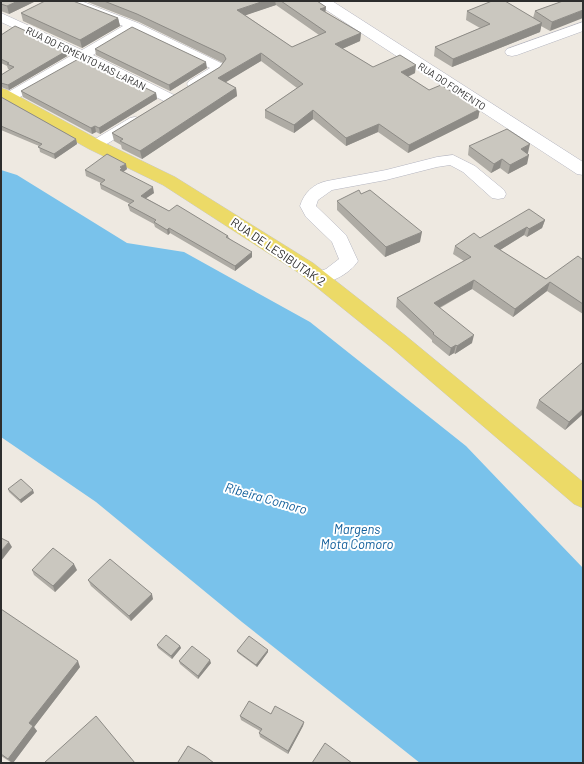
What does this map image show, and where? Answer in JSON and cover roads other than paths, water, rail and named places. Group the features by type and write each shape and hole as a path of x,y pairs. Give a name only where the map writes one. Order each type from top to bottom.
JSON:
{"main road":[{"name":"RUA DE LESIBUTAK 2","path":"4,96 95,145 169,181 306,268 399,342 583,497"}],"street":[{"path":"70,1 133,26 218,67 215,71 158,107"},
{"name":"RUA DO FOMENTO","path":"322,1 583,170"},
{"path":"5,19 22,14"},
{"name":"RUA DO FOMENTO HAS LARAN","path":"5,19 171,99"},
{"path":"4,96 133,26"},
{"path":"512,52 583,26"},
{"path":"95,145 146,114"},
{"path":"318,278 332,273 349,261 340,239 312,213 308,206 311,197 327,186 386,175 437,162 453,160 469,169 498,194"}],"water":[{"name":"Margens Mota Comoro","path":"1,170 17,175 127,243 184,252 310,322 466,446 583,568 583,763 420,763 242,622 96,502 1,437"}],"water label":[{"name":"Ribeira Comoro","path":"266,498"}]}
